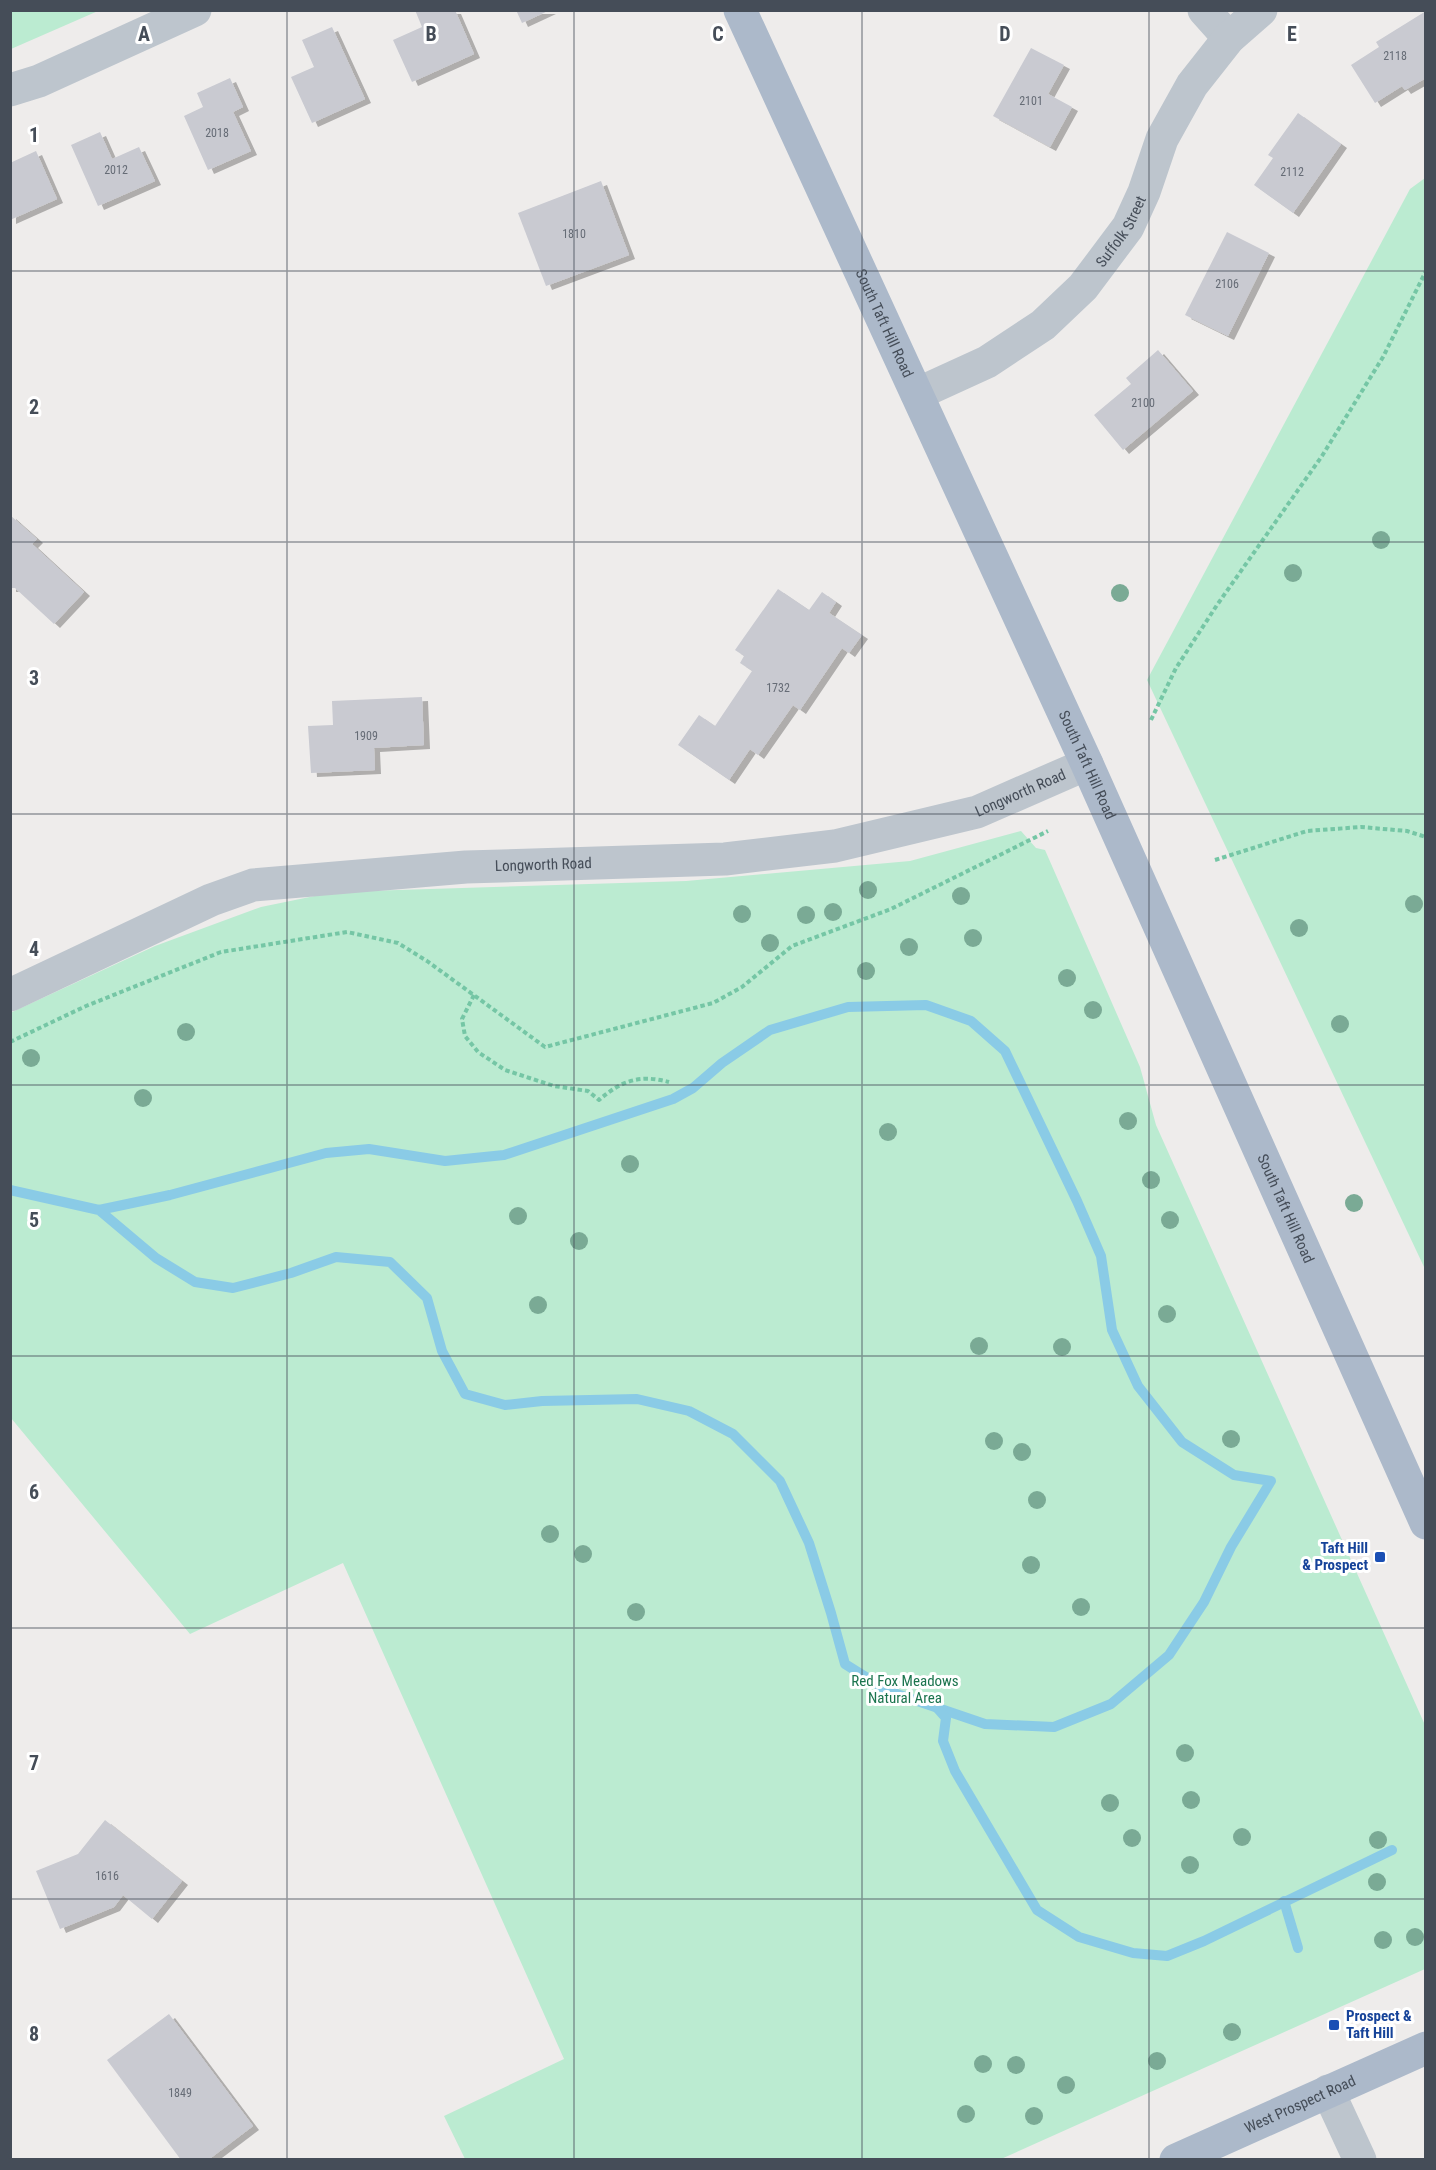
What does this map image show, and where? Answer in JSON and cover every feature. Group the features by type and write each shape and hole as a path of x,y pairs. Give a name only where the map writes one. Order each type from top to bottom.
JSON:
{"main road":[{"name":"South Taft Hill Road","path":"740,10 1087,764 1425,1523"},
{"name":"West Prospect Road","path":"1176,2160 1425,2048"}],"street":[{"path":"10,90 39,81 195,10"},
{"path":"1204,10 1229,38"},
{"name":"Suffolk Street","path":"917,394 987,362 1043,325 1083,287 1128,227 1167,130 1192,85 1229,38 1261,10"},
{"name":"Longworth Road","path":"10,995 211,900 253,885 466,867 725,859 835,846 976,812 1087,764"},
{"path":"1328,2091 1360,2160"}],"path":[{"path":"1152,720 1176,668 1216,605 1323,456 1383,357 1425,271"},
{"path":"1215,860 1306,831 1362,827 1407,831 1425,837"},
{"path":"10,1042 86,1006 221,952 347,932 398,943 427,961 545,1047 713,1003 742,987 792,946 891,909 1048,831"},
{"path":"474,995 462,1018 465,1036 478,1052 505,1070 554,1086 588,1091 599,1100 615,1086 633,1080 653,1078 669,1082"}],"green space":[{"path":"11,10 98,10 98,11 11,49"},
{"path":"1425,178 1425,1269 1147,680 1410,189"},
{"name":"Red Fox Meadows Natural Area","path":"1021,831 1036,848 1045,850 1140,1067 1156,1125 1425,1725 1425,1969 1001,2159 465,2159 444,2116 564,2059 343,1563 190,1634 11,1418 10,1013 155,946 261,907 334,892 686,881 910,861"}],"building":[{"path":"415,10 455,10 474,54 412,82 393,40 422,27"},
{"path":"516,10 550,10 522,23"},
{"path":"1426,11 1426,78 1405,90 1402,86 1375,103 1351,65 1379,47 1376,42"},
{"path":"332,27 365,99 312,123 291,77 314,67 302,40"},
{"path":"1031,48 1064,65 1048,94 1072,107 1050,147 993,116"},
{"path":"230,78 243,107 233,112 251,151 208,170 184,116 203,107 197,93"},
{"path":"1298,113 1341,144 1293,213 1254,185 1273,158 1268,155"},
{"path":"100,132 112,159 139,147 155,181 98,206 71,145"},
{"path":"36,151 57,199 10,220 10,163"},
{"path":"601,181 629,255 546,286 518,213"},
{"path":"1227,232 1269,253 1228,336 1185,315"},
{"path":"1158,350 1193,391 1123,450 1094,415 1131,384 1126,378"},
{"path":"10,515 37,539 32,544 84,592 54,624 15,588 10,588"},
{"path":"778,589 809,610 822,592 836,602 829,613 862,635 849,653 842,648 800,710 793,705 758,755 750,749 729,780 678,745 699,715 715,726 752,671 740,663 744,656 735,650"},
{"path":"422,697 424,745 374,748 375,770 311,773 308,726 333,725 332,701"},
{"path":"105,1820 182,1881 152,1919 123,1895 114,1907 60,1929 36,1871 78,1854"},
{"path":"169,2014 253,2126 208,2160 181,2160 107,2060"}],"waterway":[{"path":"10,1190 99,1210 170,1195 326,1153 369,1149 445,1161 504,1155 673,1099 693,1088 722,1063 770,1030 848,1007 926,1005 971,1021 1005,1051 1101,1256 1112,1330 1138,1386 1182,1442 1234,1475 1271,1481 1231,1547 1204,1602 1169,1655 1111,1704 1054,1727 985,1724 888,1691 845,1664 809,1543 780,1481 733,1434 689,1411 637,1399 542,1401 505,1405 465,1394 442,1351 427,1298 390,1262 336,1257 291,1273 233,1288 195,1282 156,1258 99,1210"},
{"path":"938,1709 946,1718 943,1741 955,1771 1037,1910 1079,1937 1133,1953 1167,1956 1204,1941 1392,1850"},
{"path":"1284,1901 1298,1948"}],"place":[{"name":"Taft Hill & Prospect","path":"1380,1557"},
{"name":"Prospect & Taft Hill","path":"1334,2025"}]}
